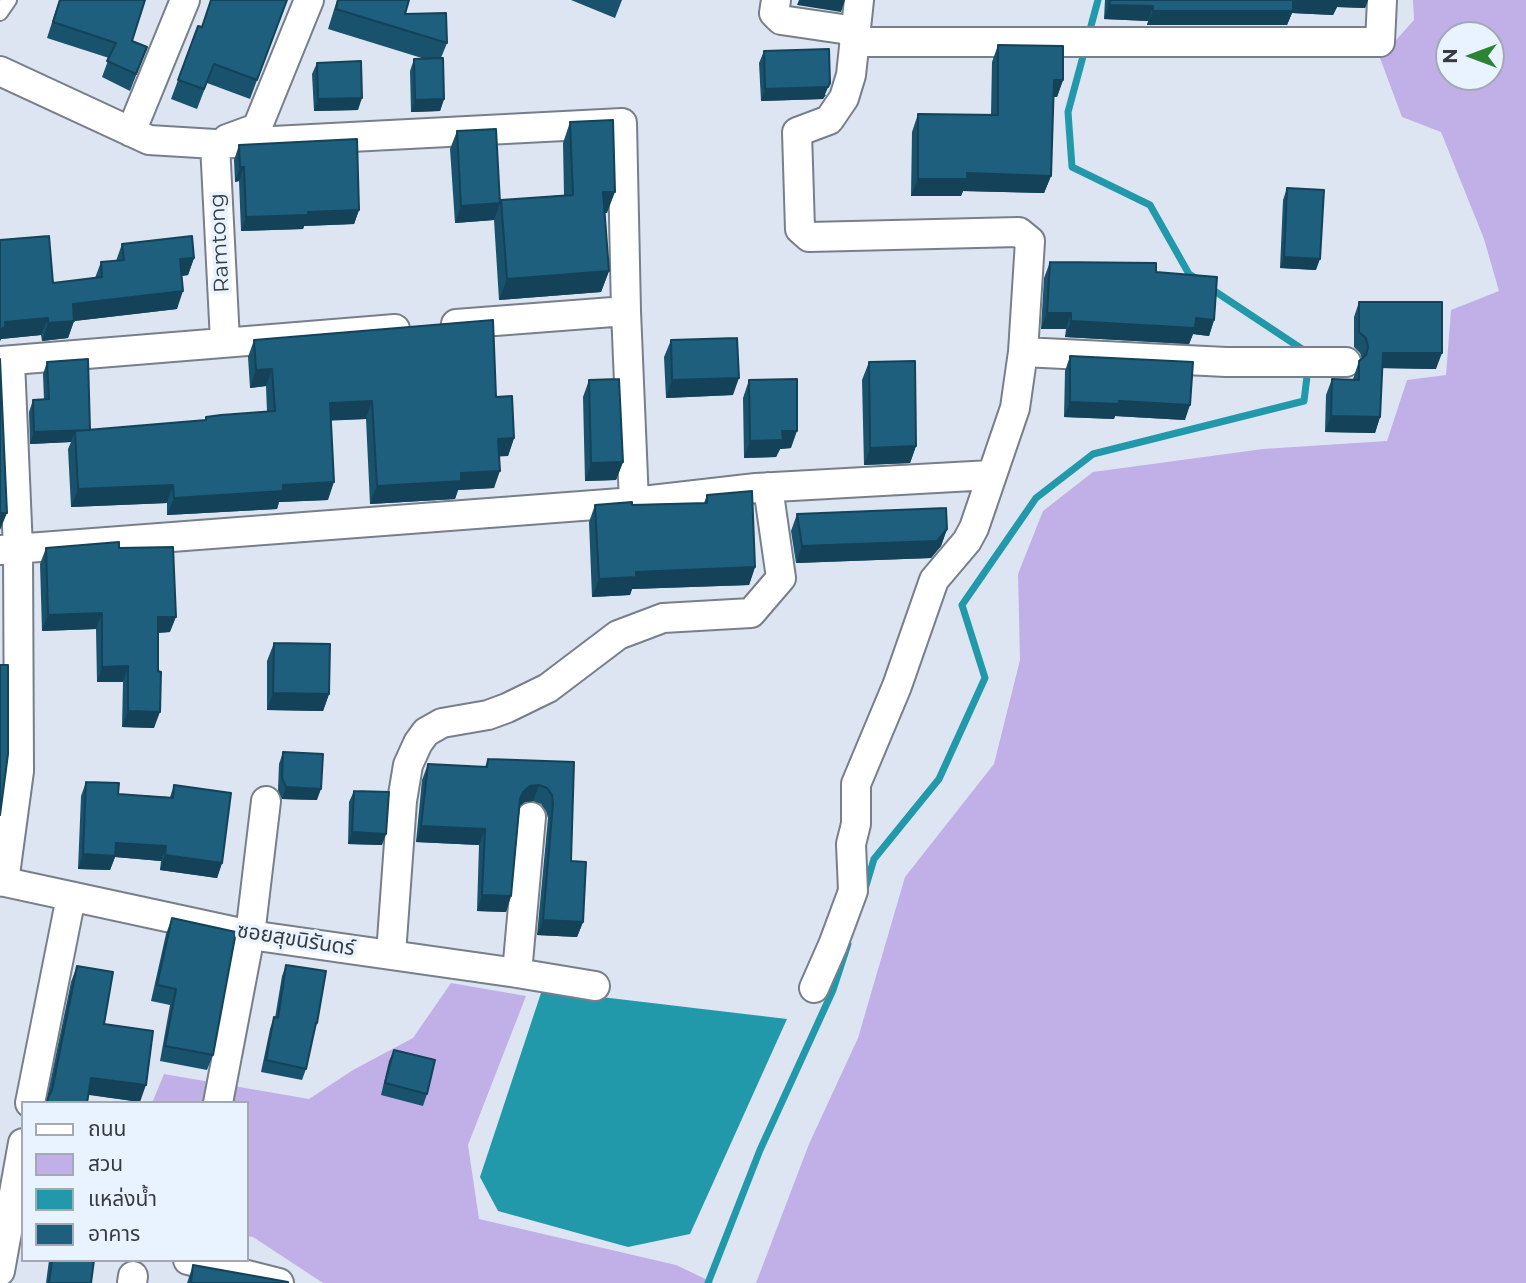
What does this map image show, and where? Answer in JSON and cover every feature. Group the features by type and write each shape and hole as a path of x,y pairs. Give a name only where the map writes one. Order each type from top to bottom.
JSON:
{"street":[{"path":"131,132 185,0"},
{"path":"215,144 257,128 309,0"},
{"path":"776,0 775,13 781,20 855,37 1032,44 1128,41 1380,42 1382,0"},
{"path":"814,988 853,891 852,844 856,824 856,784 897,686 934,580 967,541 974,527 1015,408 1023,352 1030,241 1019,232 809,237 800,229 797,132 829,120 844,98 851,75 859,0"},
{"path":"0,71 149,140 215,144 622,123 634,502"},
{"name":"Ramtong","path":"215,144 225,341"},
{"path":"2,882 19,771 9,549 5,361 225,341 626,311"},
{"path":"1023,352 1323,362"},
{"path":"9,549 634,502 768,487 991,475"},
{"path":"391,954 402,801 408,765 426,732 442,723 488,715 507,708 548,688 618,635 663,618 751,613 780,578 768,487"},
{"path":"218,1101 250,934 266,801"},
{"path":"517,972 531,817"},
{"name":"ซอยสุขนิรันดร์","path":"2,882 250,934 517,972 595,986"},
{"path":"30,1101 71,897"},
{"path":"0,1271 21,1154"},
{"path":"192,1262 279,1283"}],"lane":[{"path":"0,13 9,0"}],"green space":[{"path":"1413,0 1526,0 1526,1283 756,1283 809,1144 858,1038 905,877 994,764 1020,660 1018,574 1043,511 1093,472 1263,449 1387,441 1407,380 1446,375 1451,310 1499,291 1484,239 1441,132 1402,117 1380,58 1414,20"},
{"path":"451,983 526,996 468,1145 479,1219 676,1265 714,1283 323,1283 248,1236 248,1101 153,1101 164,1074 309,1099 353,1070 413,1038"}],"water":[{"path":"542,990 787,1019 690,1234 628,1247 498,1211 480,1177"}],"building":[{"path":"60,0 145,0 132,41 147,47 136,74 107,61 116,43 53,22"},
{"path":"211,0 287,0 257,80 214,64 204,89 178,80 198,26 202,27"},
{"path":"338,0 409,0 405,14 446,13 447,43 336,9"},
{"path":"1110,0 1293,0 1293,11 1153,11 1153,6 1109,5"},
{"path":"998,45 1063,46 1063,80 1054,80 1051,176 967,173 967,179 918,179 918,114 998,115"},
{"path":"829,49 828,87 765,89 764,51"},
{"path":"443,58 444,99 415,100 414,59"},
{"path":"361,61 362,98 318,99 317,63"},
{"path":"613,120 615,192 603,192 609,271 507,279 501,200 573,195 570,122"},
{"path":"496,129 500,203 461,206 457,131"},
{"path":"357,139 359,210 246,217 244,167 240,167 239,145"},
{"path":"1287,188 1324,190 1320,259 1284,257"},
{"path":"49,236 53,283 102,277 101,262 124,260 122,244 192,236 194,258 180,259 183,291 73,304 74,321 48,323 48,318 5,322 5,327 0,329 0,240"},
{"path":"1050,262 1156,263 1156,272 1217,277 1214,320 1196,318 1195,328 1071,321 1071,313 1047,313"},
{"path":"1359,302 1442,302 1442,353 1383,353 1380,417 1331,416 1332,379 1359,380 1359,361 1366,355 1368,347 1366,338 1359,332"},
{"path":"493,320 496,397 512,396 514,438 498,439 500,471 461,473 461,481 377,486 372,401 330,403 334,482 283,485 283,491 174,498 173,485 78,489 75,431 275,411 272,369 256,370 254,340"},
{"path":"737,338 739,378 672,380 671,340"},
{"path":"1070,356 1193,362 1190,405 1119,401 1119,404 1070,402"},
{"path":"0,359 7,513 0,513"},
{"path":"88,359 90,430 34,432 33,400 49,399 47,362"},
{"path":"915,361 916,446 870,448 869,362"},
{"path":"619,379 623,462 591,463 589,380"},
{"path":"797,379 797,431 782,431 783,440 750,441 749,380"},
{"path":"752,491 755,567 636,572 636,577 599,579 595,505 632,502 632,505 707,503 707,495"},
{"path":"946,508 947,529 937,541 802,546 797,514"},
{"path":"119,542 119,548 173,547 176,617 158,617 160,712 128,711 128,666 102,667 102,613 48,615 46,548"},
{"path":"274,643 330,644 329,694 273,693"},
{"path":"0,665 8,665 8,754 0,815"},
{"path":"283,752 323,754 321,789 286,787 282,778"},
{"path":"488,759 574,762 571,861 586,862 583,922 543,920 553,803 547,788 530,786 520,799 511,896 482,895 485,829 421,826 428,764 487,767"},
{"path":"86,782 119,783 118,794 173,798 174,785 231,793 222,863 165,855 166,846 116,843 115,856 83,854"},
{"path":"354,791 389,792 386,834 352,832"},
{"path":"172,918 236,932 213,1055 165,1046 176,989 157,985"},
{"path":"286,965 326,971 306,1069 266,1060 274,1017 278,1018"},
{"path":"77,966 113,972 104,1024 153,1031 146,1085 91,1078 87,1101 47,1101 52,1090"},
{"path":"394,1050 435,1060 427,1094 385,1083"},
{"path":"52,1262 94,1262 91,1283 49,1283"},
{"path":"193,1265 288,1282 288,1283 191,1283"}],"waterway":[{"path":"1088,37 1098,0"},
{"path":"1085,49 1068,112 1072,167 1150,205 1189,274 1197,279"},
{"path":"1210,288 1308,353"},
{"path":"865,889 874,859 939,779 985,678 962,605 1036,498 1093,454 1304,401 1308,368"},
{"path":"708,1283 760,1150 833,990 848,944"}]}
